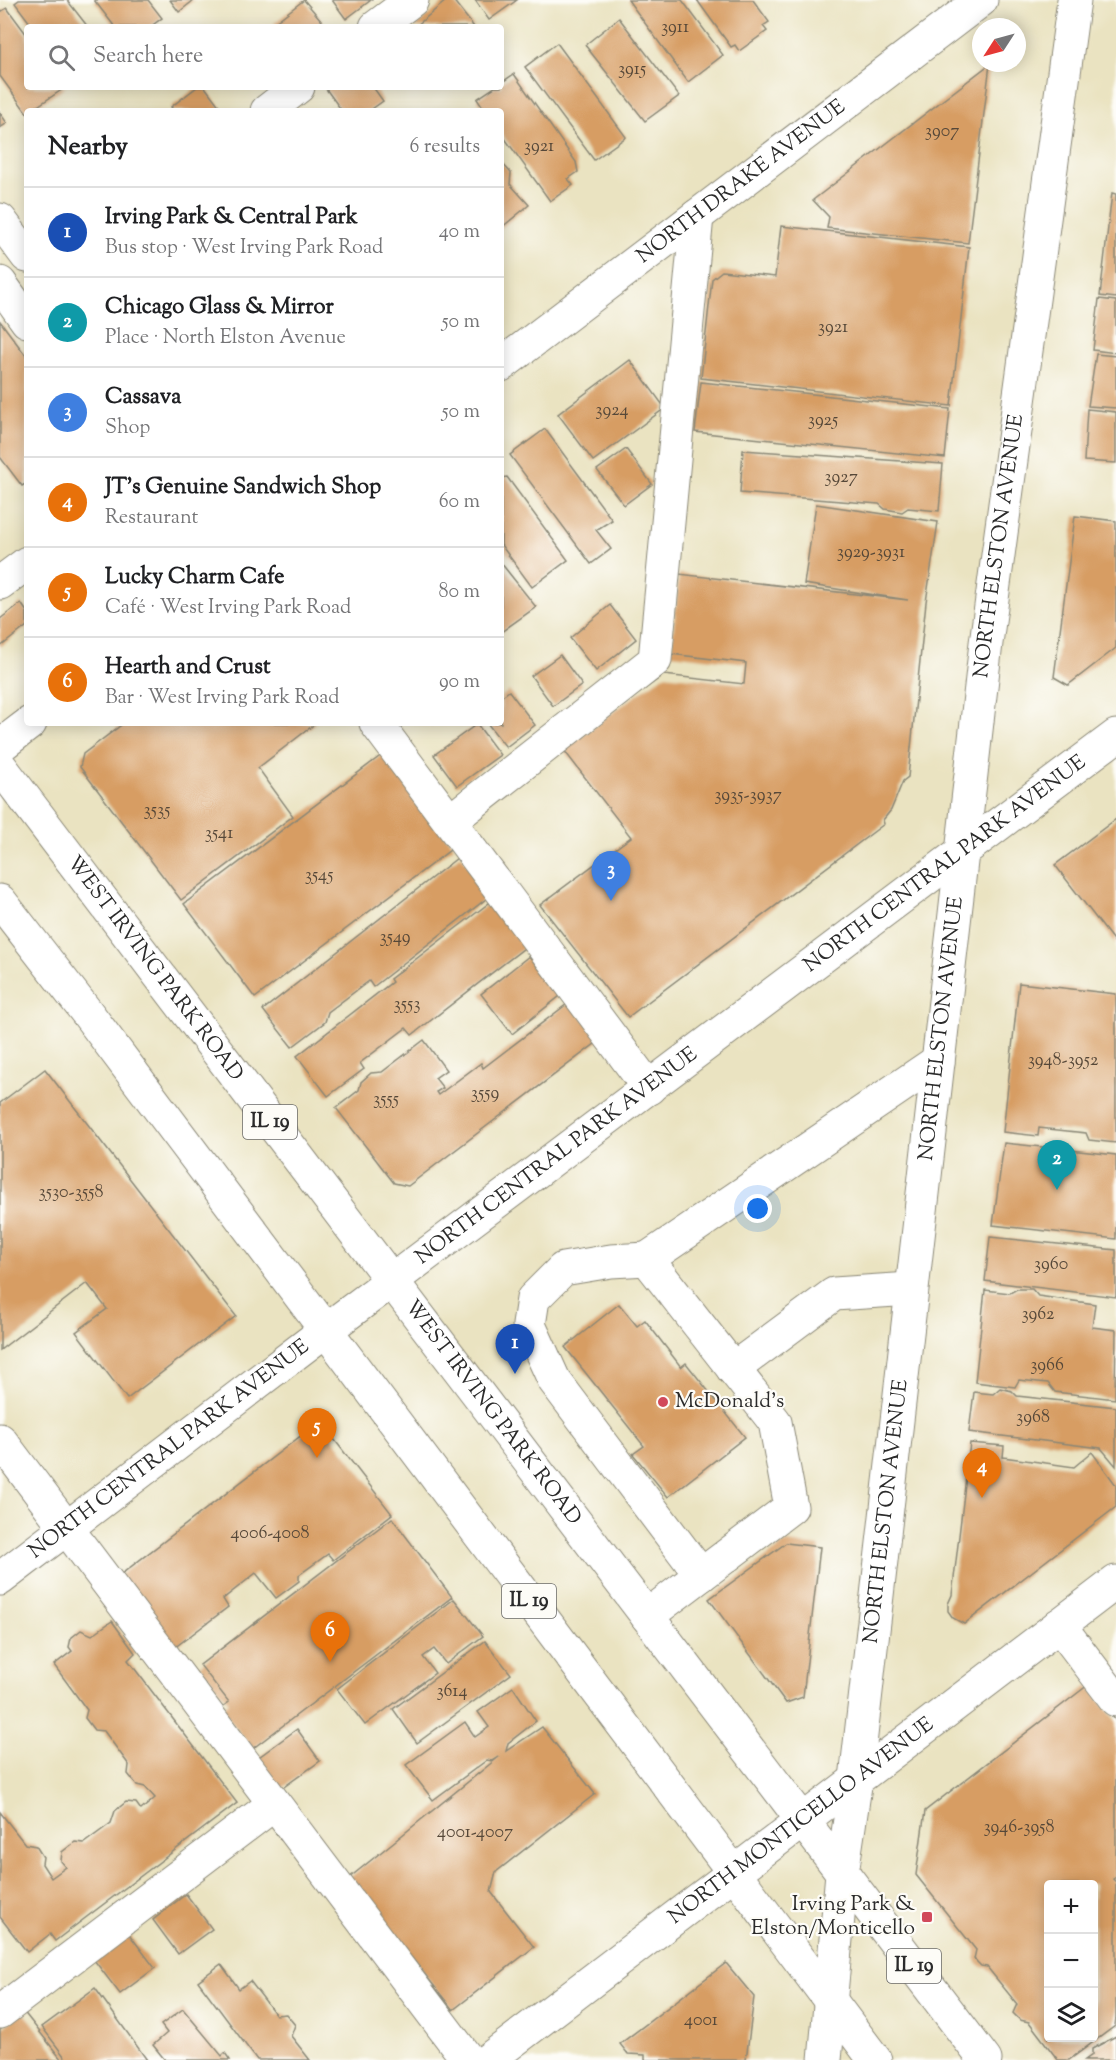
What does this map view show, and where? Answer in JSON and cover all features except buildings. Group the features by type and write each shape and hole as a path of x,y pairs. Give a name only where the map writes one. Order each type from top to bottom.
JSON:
{"main road":[{"path":"380,24 412,0"},
{"name":"NORTH DRAKE AVENUE","path":"504,363 981,0"},
{"name":"NORTH ELSTON AVENUE","path":"825,2060 842,1873 856,1779 986,643 1074,0"},
{"path":"271,108 294,90"},
{"path":"450,821 655,660 697,216"},
{"path":"0,220 24,252"},
{"path":"0,283 24,317"},
{"path":"0,583 24,565"},
{"path":"0,746 26,726"},
{"path":"378,726 649,1088"},
{"name":"NORTH CENTRAL PARK AVENUE","path":"0,1579 392,1280 1116,735"},
{"name":"WEST IRVING PARK ROAD","path":"0,766 985,2060"},
{"name":"IL 19","path":"0,902 326,1330 875,2060"},
{"path":"701,1575 554,1380 529,1325 533,1299 563,1269 611,1261 647,1259 938,1061"},
{"path":"647,1259 775,1422 790,1508 647,1616"},
{"path":"733,1369 834,1294 911,1289"},
{"path":"0,1440 468,2060"},
{"name":"NORTH MONTICELLO AVENUE","path":"488,2060 1059,1625 1112,1595"},
{"path":"1059,1625 1116,1700"},
{"path":"0,2012 274,1803"}],"place":[{"name":"Cassava","path":"611,901"},
{"name":"Chicago Glass & Mirror","path":"1057,1190"},
{"name":"Irving Park & Central Park","path":"515,1374"},
{"name":"McDonald's","path":"663,1402"},
{"name":"Lucky Charm Cafe","path":"317,1458"},
{"name":"JT's Genuine Sandwich Shop","path":"982,1498"},
{"name":"Hearth and Crust","path":"330,1662"},
{"name":"Irving Park & Elston/Monticello","path":"927,1917"}]}
